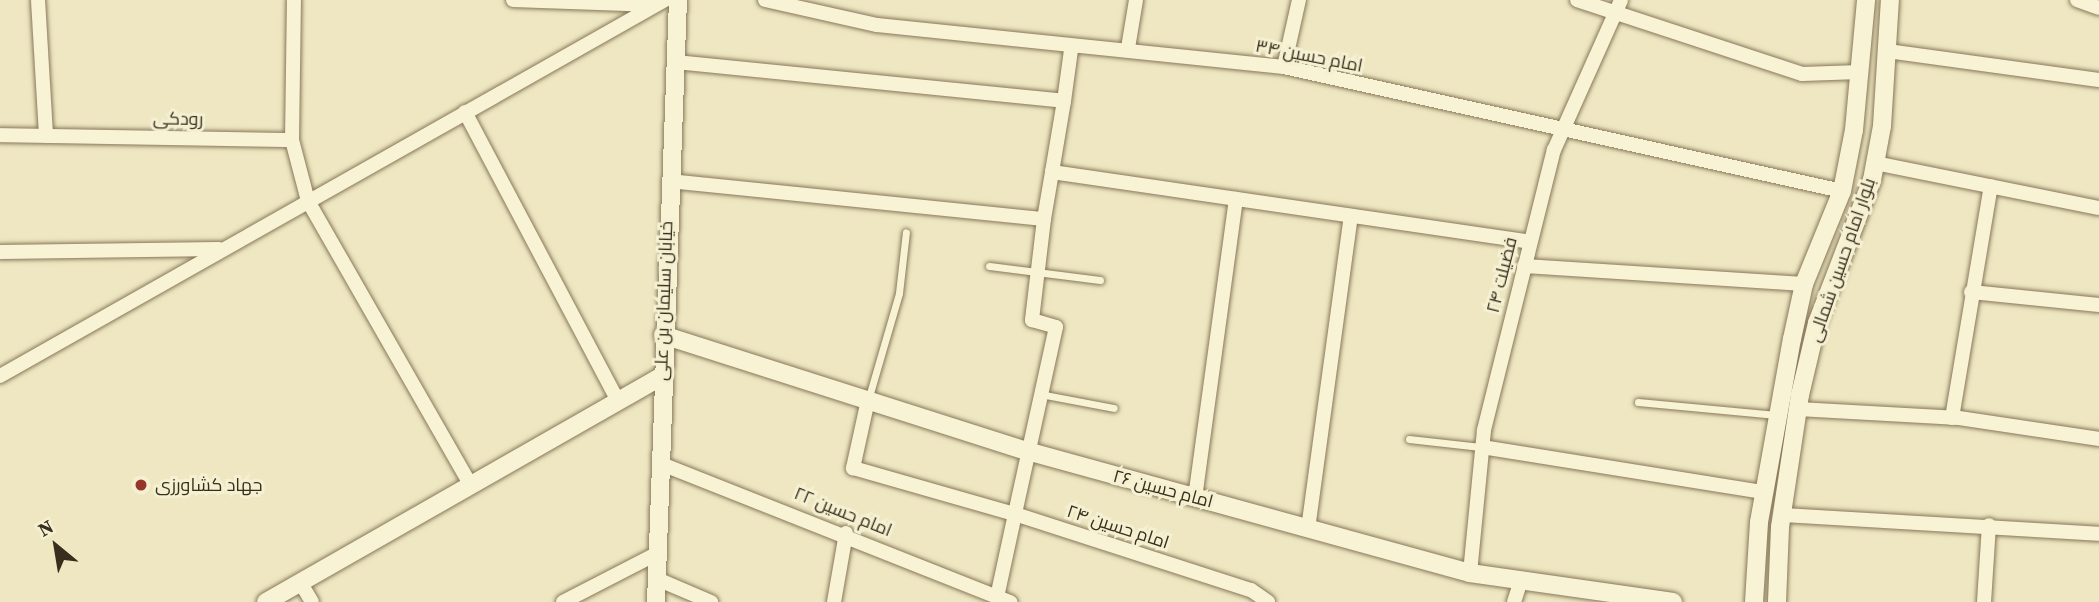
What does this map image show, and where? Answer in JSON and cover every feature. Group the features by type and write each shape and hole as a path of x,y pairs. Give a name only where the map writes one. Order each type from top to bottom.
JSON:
{"street":[{"path":"38,0 46,136"},
{"path":"294,0 292,140 308,201 470,484"},
{"path":"513,0 661,3"},
{"name":"خیابان سلیمان بن علی","path":"656,602 661,377 678,0"},
{"name":"امام حسین ۳۴","path":"765,0 877,25 1052,39 1070,50 1128,48 1284,67 1565,134 1842,191"},
{"path":"1128,48 1136,0"},
{"path":"1284,67 1299,0"},
{"path":"1577,0 1619,5 1802,74 1860,72"},
{"name":"بلوار امام حسین شمالی","path":"1754,602 1763,492 1777,415 1804,284 1842,191 1860,72 1866,0"},
{"name":"بلوار امام حسین شمالی","path":"1777,602 1782,515 1798,409 1817,323 1875,163 1890,0"},
{"path":"2077,0 2099,8"},
{"path":"0,376 661,3"},
{"name":"فضیلت ۲۴","path":"1470,573 1482,447 1553,150 1565,134 1619,5"},
{"path":"1003,599 1014,514 1056,327 1032,320 1044,219 1070,50"},
{"path":"1887,51 2068,71 2099,80"},
{"path":"674,62 1064,101"},
{"path":"465,112 618,401"},
{"name":"رودکی","path":"0,135 292,140"},
{"path":"1875,163 2099,208"},
{"path":"1052,172 1530,242"},
{"path":"669,181 1044,219"},
{"path":"1952,418 1970,292 1991,186"},
{"path":"1195,498 1236,199"},
{"path":"1308,529 1351,216"},
{"path":"0,252 223,249"},
{"path":"1524,266 1804,284"},
{"path":"1970,292 2099,305"},
{"name":"امام حسین ۲۶","path":"663,335 1027,451 1470,573 1673,602"},
{"path":"267,602 661,377"},
{"name":"امام حسین ۲۴","path":"868,400 853,468 1014,514 1251,590 1268,602"},
{"path":"1798,409 1952,418 2099,439"},
{"path":"1482,447 1763,492"},
{"name":"امام حسین ۲۲","path":"659,463 846,533 1003,599"},
{"path":"1782,515 1989,525 2099,534"},
{"path":"1984,602 1989,525"},
{"path":"834,602 846,533"},
{"path":"563,602 657,553"},
{"path":"657,579 711,602"},
{"path":"1514,602 1521,581"},
{"path":"300,582 312,602"}],"lane":[{"path":"868,400 899,293 906,232"},
{"path":"989,266 1038,268 1100,281"},
{"path":"1040,393 1114,408"},
{"path":"1638,402 1777,415"},
{"path":"1409,439 1482,447"}],"place":[{"name":"جهاد کشاورزی","path":"141,485"}]}
